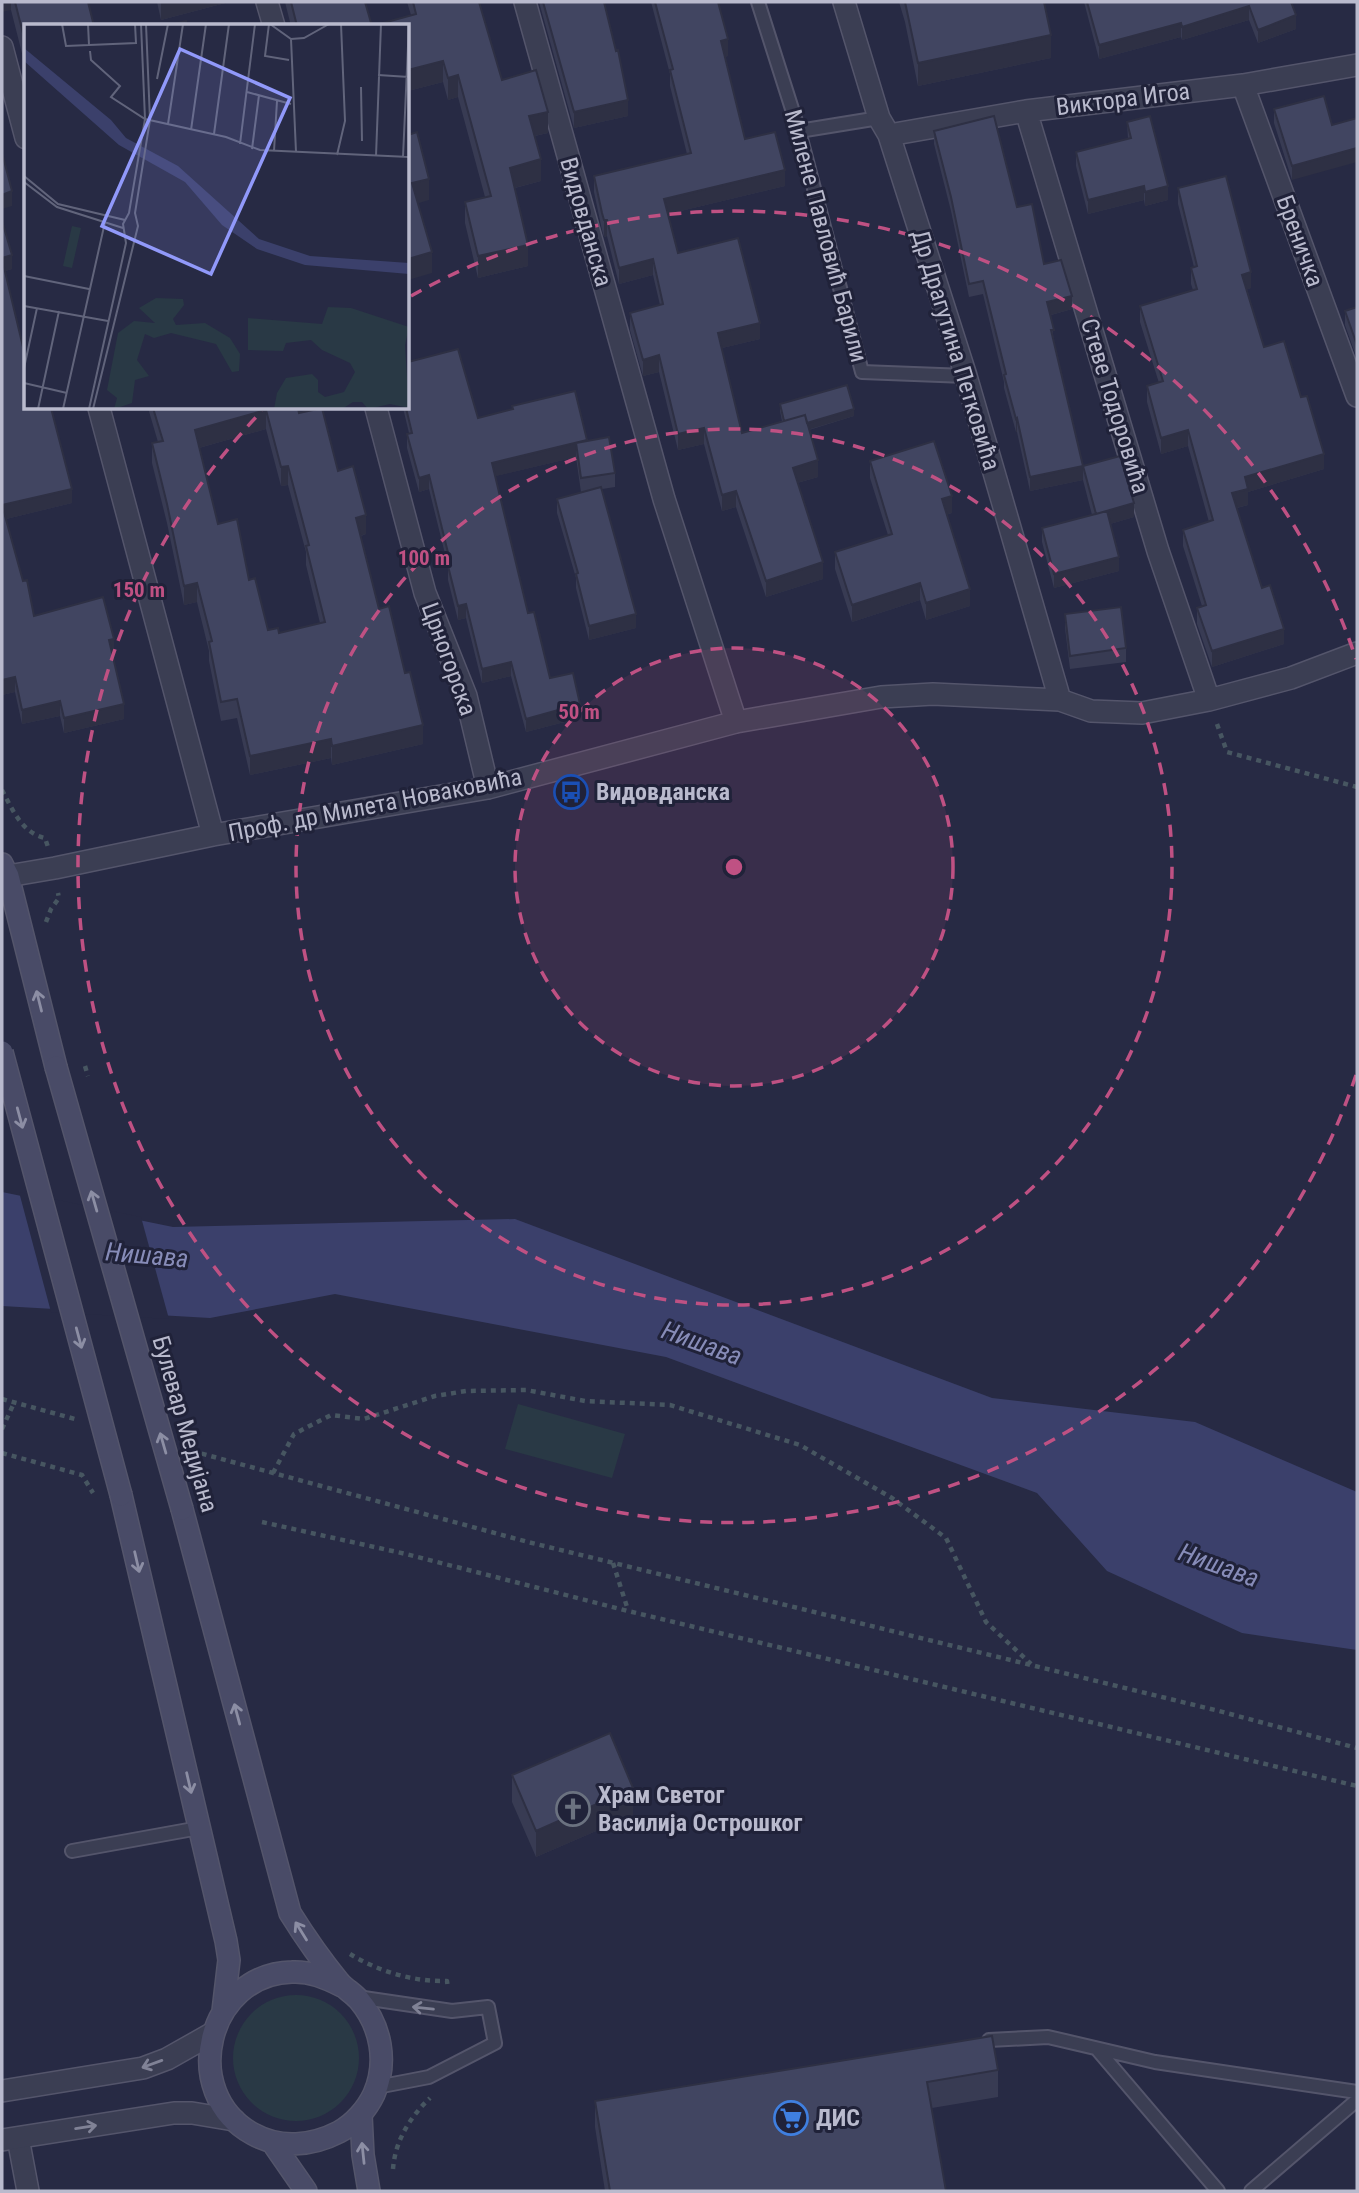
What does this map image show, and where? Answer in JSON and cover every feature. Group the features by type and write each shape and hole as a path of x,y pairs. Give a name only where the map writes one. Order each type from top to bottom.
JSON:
{"main road":[{"name":"Булевар Медијана","path":"4,872 56,1067 182,1509 290,1913 308,1943 369,2013 382,2049 382,2068 377,2087 361,2115 342,2131 320,2141 296,2145 272,2142 251,2133 234,2120 220,2101 211,2080 208,2056 212,2033 223,2011 241,1991 264,1978 291,1972 318,1975 350,1992"},
{"name":"Булевар Медијана","path":"2,1052 121,1495 199,1828 229,1961 223,2011"},
{"path":"361,2115 363,2155 369,2191"},
{"name":"Булевар Медијана","path":"272,2142 306,2191"}],"street":[{"path":"267,2 273,24"},
{"name":"Видовданска","path":"525,2 664,499 736,722"},
{"name":"Др Драгутина Петковића","path":"844,2 966,376 1060,701"},
{"path":"2,47 24,130"},
{"name":"Виктора Игоа","path":"884,127 1243,85 1357,65"},
{"name":"Бреничка","path":"1243,85 1357,397"},
{"name":"Стеве Тодоровића","path":"1026,111 1158,551 1209,700"},
{"path":"100,410 213,835"},
{"name":"Црногорска","path":"377,410 425,593 466,696 488,788"},
{"name":"Проф. др Милета Новаковића","path":"4,872 488,788 736,722 881,697 933,694 1060,701 1091,711 1143,713 1209,700 1292,678 1357,653"},
{"path":"2,2091 143,2068 167,2059 212,2033"},
{"path":"28,2191 10,2139 174,2113 234,2120"}],"lane":[{"name":"Милене Павловић Барили","path":"758,2 799,131 862,372 966,376"},
{"path":"799,131 884,127"},
{"path":"72,1851 199,1828"},
{"path":"350,1992 452,2011 488,2007 495,2043 429,2077 377,2087"},
{"path":"989,2040 1048,2037 1155,2062 1357,2092"},
{"path":"1097,2048 1218,2191"},
{"path":"1251,2191 1357,2100"}],"path":[{"path":"1209,700 1227,752 1357,787"},
{"path":"2,790 27,829 45,838"},
{"path":"273,1473 294,1434 331,1415 363,1419 435,1396 466,1391 526,1390 585,1401 670,1405 800,1445 892,1498 946,1538 986,1622 1031,1665"},
{"path":"2,1399 80,1420"},
{"path":"2,1429 15,1403"},
{"path":"183,1448 528,1542 1219,1711 1357,1748"},
{"path":"2,1453 82,1475"},
{"path":"262,1522 1357,1786"},
{"path":"613,1563 628,1611"},
{"path":"349,1952 374,1967 422,1980 447,1981"},
{"path":"393,2174 397,2146 404,2130 435,2094"}],"shaded area":[{"path":"518,1404 625,1434 612,1478 505,1449"},
{"path":"296,1995 320,2000 340,2014 354,2034 359,2058 354,2082 340,2102 320,2116 296,2121 272,2116 252,2102 238,2082 233,2058 238,2034 252,2014 272,2000"}],"water":[{"name":"Нишава","path":"2,1192 173,1227 515,1219 992,1398 1195,1422 1357,1492 1357,1650 1242,1633 1107,1571 1037,1493 666,1357 335,1294 210,1318 2,1306"}],"pier":[{"path":"19,1192 141,1217 169,1319 51,1312"}],"building":[{"path":"15,2 88,2 94,24 24,24 24,37"},
{"path":"291,2 365,2 371,24 296,24"},
{"path":"413,2 479,2 502,80 536,70 548,112 529,116 541,159 510,168 528,245 478,256 465,202 491,196 458,75 448,78 443,61 410,69 410,24 379,24 416,14"},
{"path":"543,2 604,2 616,51 618,50 628,100 574,112"},
{"path":"655,2 718,2 728,39 721,41 745,139 775,132 785,170 664,199 678,253 738,238 760,323 718,333 742,433 805,415 818,460 793,468 823,562 766,581 736,491 722,495 704,428 678,434 659,355 643,360 630,313 663,304 653,259 619,268 594,176 691,153"},
{"path":"905,2 1044,2 1051,35 918,63"},
{"path":"1087,2 1291,2 1296,15 1258,30 1249,6 1182,27 1181,23 1099,45"},
{"path":"1324,96 1332,125 1357,118 1357,148 1292,166 1274,109"},
{"path":"994,116 1017,207 1032,204 1044,264 1061,260 1072,296 1047,302 1083,466 1030,477 983,281 969,284 934,131"},
{"path":"1150,116 1168,186 1145,192 1144,186 1088,200 1076,152 1131,138 1127,122"},
{"path":"417,132 429,179 412,183 432,252 410,258 410,134"},
{"path":"2,153 12,191 2,195"},
{"path":"1226,176 1251,272 1242,275 1264,347 1284,341 1301,397 1307,396 1324,454 1245,477 1248,489 1232,493 1262,588 1270,585 1284,629 1212,651 1197,608 1206,605 1183,530 1213,520 1188,430 1161,438 1147,386 1163,381 1140,306 1197,289 1191,268 1197,266 1178,188"},
{"path":"2,221 12,255 2,258"},
{"path":"2,259 24,351 24,410 52,410 72,489 2,505"},
{"path":"1357,307 1357,345 1345,311"},
{"path":"458,349 478,418 513,409 512,406 575,391 587,440 492,463 528,613 534,612 550,678 573,673 580,704 526,719 511,662 482,669 466,604 458,606 429,475 419,478 407,434 412,433 406,410 410,410 410,361"},
{"path":"847,385 854,409 807,423 805,415 784,421 780,404"},
{"path":"154,410 266,410 298,410 299,413 323,410 338,471 353,466 366,515 356,518 379,609 389,606 405,673 410,672 423,725 332,746 331,739 250,756 237,699 221,702 209,642 212,641 197,583 184,586 152,443 163,441","holes":["266,410 281,467 288,466 309,545 306,546 325,622 279,633 278,628 268,630 255,578 249,580 237,519 218,524 195,430"]},
{"path":"609,437 615,473 581,478 576,443"},
{"path":"934,441 952,496 942,499 970,589 926,603 920,583 852,605 835,552 892,534 870,461"},
{"path":"1120,456 1134,503 1096,514 1083,466"},
{"path":"601,487 636,614 589,626 576,574 578,573 557,499"},
{"path":"2,505 23,581 27,580 34,616 103,597 114,639 109,640 124,704 64,718 60,701 22,710 15,677 2,680"},
{"path":"1107,511 1119,557 1054,574 1042,528"},
{"path":"1121,607 1126,648 1070,656 1065,614"},
{"path":"610,1733 633,1788 536,1831 512,1775"},
{"name":"ДИС","path":"992,2036 998,2070 927,2082 946,2191 610,2191 595,2101"}],"place":[{"name":"Видовданска","path":"571,792"},
{"name":"Храм Светог Василија Острошког","path":"573,1809"},
{"name":"ДИС","path":"791,2118"}]}
